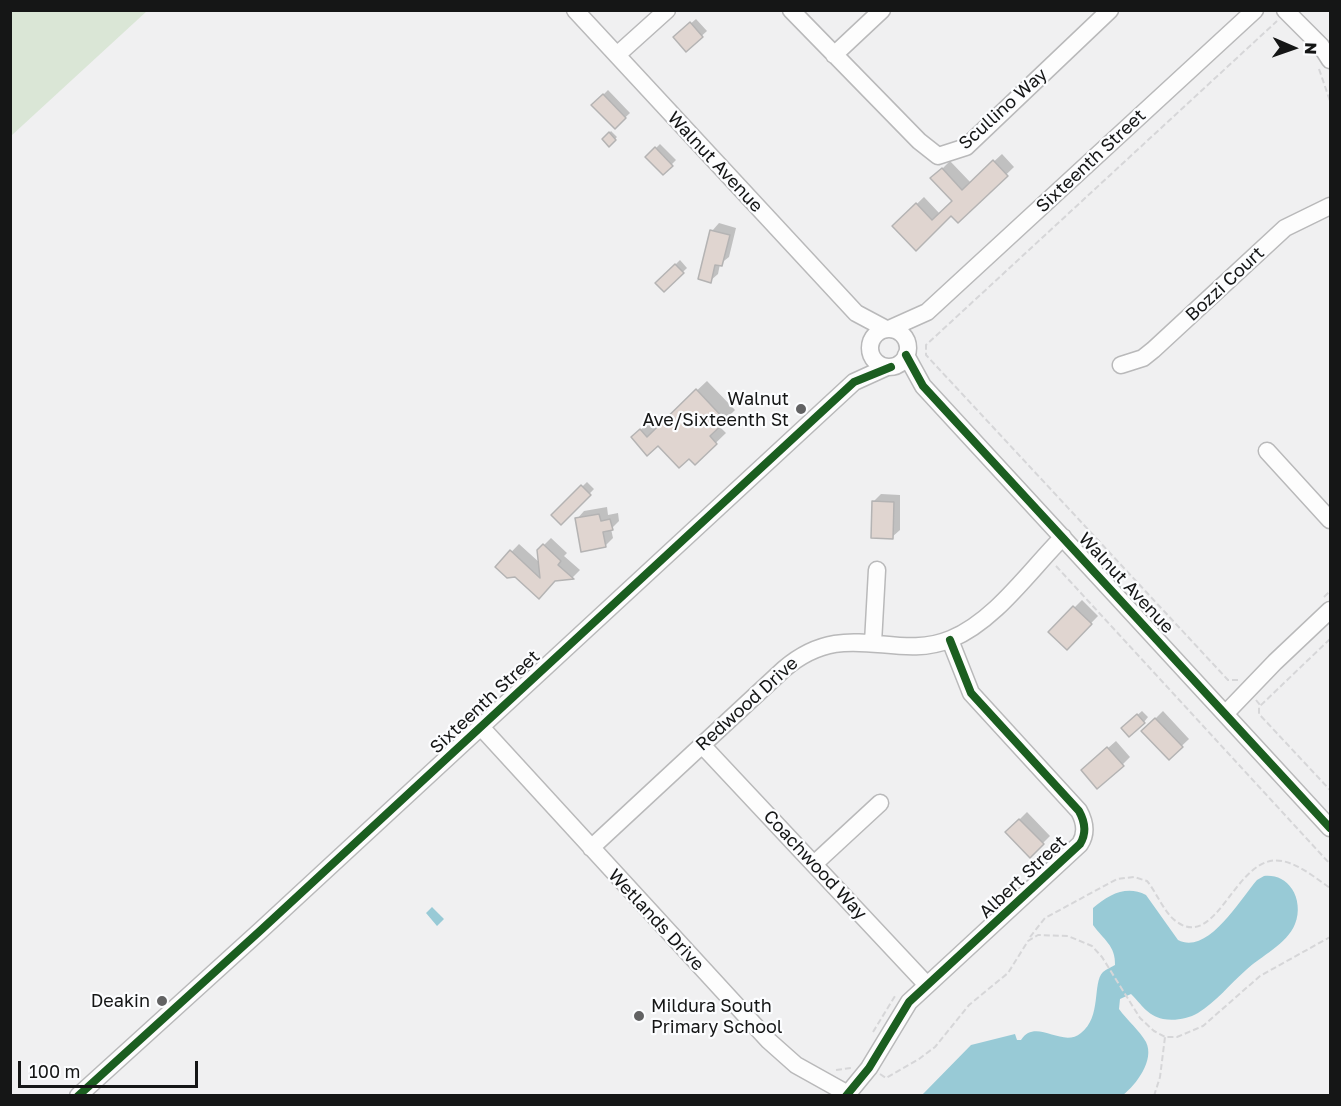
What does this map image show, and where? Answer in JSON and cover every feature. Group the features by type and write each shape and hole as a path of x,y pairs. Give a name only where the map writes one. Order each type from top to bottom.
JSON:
{"street":[{"name":"Walnut Avenue","path":"575,10 856,313 870,346"},
{"path":"616,55 667,10"},
{"name":"Scullino Way","path":"791,10 919,141 938,156 966,147 1110,10"},
{"path":"834,55 882,10"},
{"name":"Sixteenth Street","path":"888,329 927,312 1255,10"},
{"path":"1282,19 1321,46 1324,63"},
{"name":"Bozzi Court","path":"1121,365 1143,358 1154,350 1285,228 1330,206"},
{"name":"Sixteenth Street","path":"907,350 927,312"},
{"name":"Walnut Avenue","path":"856,313 888,329"},
{"path":"888,329 901,333 907,350 898,365 889,367 876,363 870,346 879,331 888,329"},
{"name":"Sixteenth Street","path":"854,382 870,346"},
{"name":"Walnut Avenue","path":"907,350 923,386"},
{"name":"Walnut Avenue","path":"889,367 923,386 1330,828"},
{"name":"Sixteenth Street","path":"78,1095 109,1069 854,382 889,367"},
{"path":"1267,451 1330,520"},
{"name":"Redwood Drive","path":"1024,580 1052,562 1067,541"},
{"name":"Redwood Drive","path":"591,848 784,669 805,653 833,643 924,645 950,640 972,628 1067,541"},
{"path":"873,643 877,570"},
{"path":"1223,710 1330,610"},
{"name":"Albert Street","path":"847,1095 863,1064 901,1014 927,985 1080,844 1084,833 1079,811 971,693 950,640"},
{"path":"1223,710 1244,686 1275,662"},
{"name":"Wetlands Drive","path":"480,726 769,1041 796,1065 847,1095"},
{"name":"Coachwood Way","path":"702,745 927,985"},
{"path":"814,864 880,803"},
{"name":"Sixteenth Street","path":"86,1095 109,1069"}],"path":[{"path":"1244,686 1237,679 1228,680 1106,550 926,355 926,345 1282,19"},
{"path":"1324,63 1330,100"},
{"path":"1052,562 1330,864"},
{"path":"1330,639 1259,707 1259,714 1330,790"},
{"path":"826,1082 836,1070 863,1064 886,1078 928,1053 969,1005 1008,973 1045,918 1117,879 1128,877 1147,882 1173,919 1190,927 1211,920 1245,875 1269,861 1290,862 1330,888"},
{"path":"1028,941 1038,934 1075,938 1092,946 1125,997 1147,1024 1165,1037 1177,1037 1203,1026 1260,976 1330,937"},
{"path":"868,1041 896,994"},
{"path":"1154,1095 1160,1077 1165,1037"}],"green space":[{"path":"11,10 147,10 147,11 11,136"}],"water":[{"path":"1264,876 1280,878 1292,889 1298,905 1295,924 1280,944 1246,970 1211,1004 1190,1017 1167,1020 1149,1012 1131,994 1120,999 1119,1009 1146,1042 1148,1049 1143,1072 1123,1095 922,1095 971,1045 1015,1034 1017,1040 1021,1040 1034,1031 1066,1038 1074,1037 1088,1026 1094,1010 1100,977 1104,971 1115,965 1111,948 1093,925 1093,908 1105,899 1125,891 1146,895 1178,940 1189,943 1201,940 1212,933 1223,923 1257,880"},
{"path":"432,907 444,919 437,926 426,913"}],"building":[{"path":"690,22 703,37 686,52 673,37"},
{"path":"603,94 626,118 615,129 591,105"},
{"path":"609,132 616,140 609,147 602,139"},
{"path":"655,147 673,166 663,175 645,157"},
{"path":"993,160 1008,176 958,223 951,216 916,251 892,226 916,203 932,220 952,201 930,178 942,168 962,190"},
{"path":"710,230 730,235 722,266 715,265 711,283 698,279"},
{"path":"675,264 684,273 664,292 655,283"},
{"path":"696,389 726,421 710,436 717,444 695,465 689,459 679,468 658,446 647,456 631,437 640,429 647,437"},
{"path":"581,485 591,495 561,525 551,515"},
{"path":"872,501 894,502 893,539 871,538"},
{"path":"599,514 601,521 610,519 613,530 603,532 606,547 581,552 575,518"},
{"path":"543,544 561,561 558,565 574,579 555,581 539,599 515,577 507,578 495,567 510,550 540,578 537,550"},
{"path":"1073,606 1092,624 1067,650 1048,632"},
{"path":"1137,714 1145,723 1129,737 1121,728"},
{"path":"1155,718 1183,747 1169,760 1141,731"},
{"path":"1107,747 1124,766 1097,789 1081,770"},
{"path":"1019,819 1044,844 1030,858 1005,832"}],"cycle path":[{"path":"906,355 923,386 1330,828"},
{"path":"78,1096 854,382 891,367"},
{"path":"846,1096 869,1068 909,1002 1080,844 1084,836 1084,823 1079,811 971,693 950,640"}],"place":[{"name":"Walnut Ave/Sixteenth St","path":"801,409"},
{"name":"Deakin","path":"162,1001"},
{"name":"Mildura South Primary School","path":"639,1016"}]}
